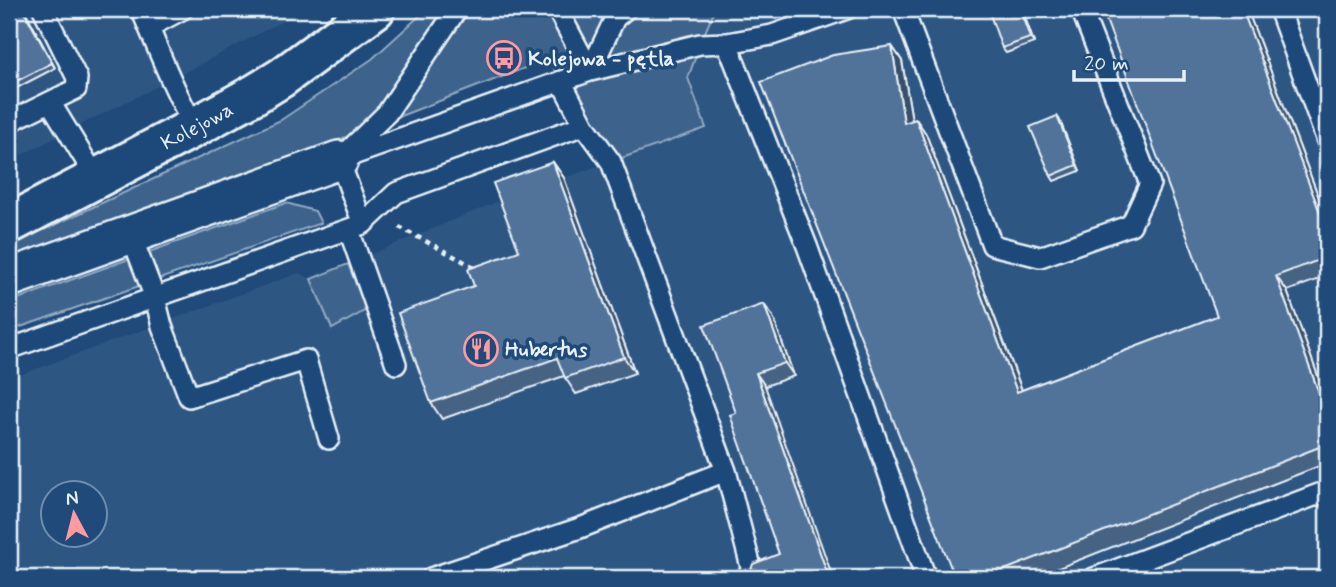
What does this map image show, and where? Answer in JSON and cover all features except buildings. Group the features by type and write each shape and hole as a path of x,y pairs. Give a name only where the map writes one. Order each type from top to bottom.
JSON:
{"street":[{"name":"Kolejowa","path":"9,224 256,94 375,9"},
{"path":"9,278 339,160"}],"lane":[{"path":"9,122 76,89 77,78 43,9"},
{"path":"141,9 180,101 195,127"},
{"path":"149,27 183,9"},
{"path":"339,160 387,113 457,9"},
{"path":"556,9 590,71"},
{"path":"590,71 615,18 626,9"},
{"path":"339,160 590,71 700,44 727,43 772,35 847,9"},
{"path":"903,9 992,245 1040,257 1131,225 1150,184 1081,9"},
{"path":"1279,9 1327,141"},
{"path":"727,43 807,246 926,578"},
{"path":"561,81 584,125 611,162 726,471 751,567 749,578"},
{"path":"50,102 97,179"},
{"path":"9,349 356,227 396,193 584,125"},
{"path":"339,160 396,364"},
{"path":"131,235 189,397 306,360 330,439"},
{"path":"431,578 580,528 726,471"},
{"path":"1094,578 1327,491"}],"path":[{"path":"356,227 397,226 486,274"}],"shaded area":[{"path":"9,9 306,9 9,161"},
{"path":"427,9 715,9 688,78 706,128 611,162 548,59 320,147 9,258 9,246 281,120 372,59"},
{"path":"715,9 1327,9 1327,578 9,578 9,379 299,273 311,279 504,199 706,128 688,78"},
{"path":"286,203 315,211 321,223 9,331 9,302"},
{"path":"348,264 366,310 332,329 311,279"}],"place":[{"name":"Kolejowa - pętla","path":"504,58"},
{"name":"Hubertus","path":"481,349"}]}
